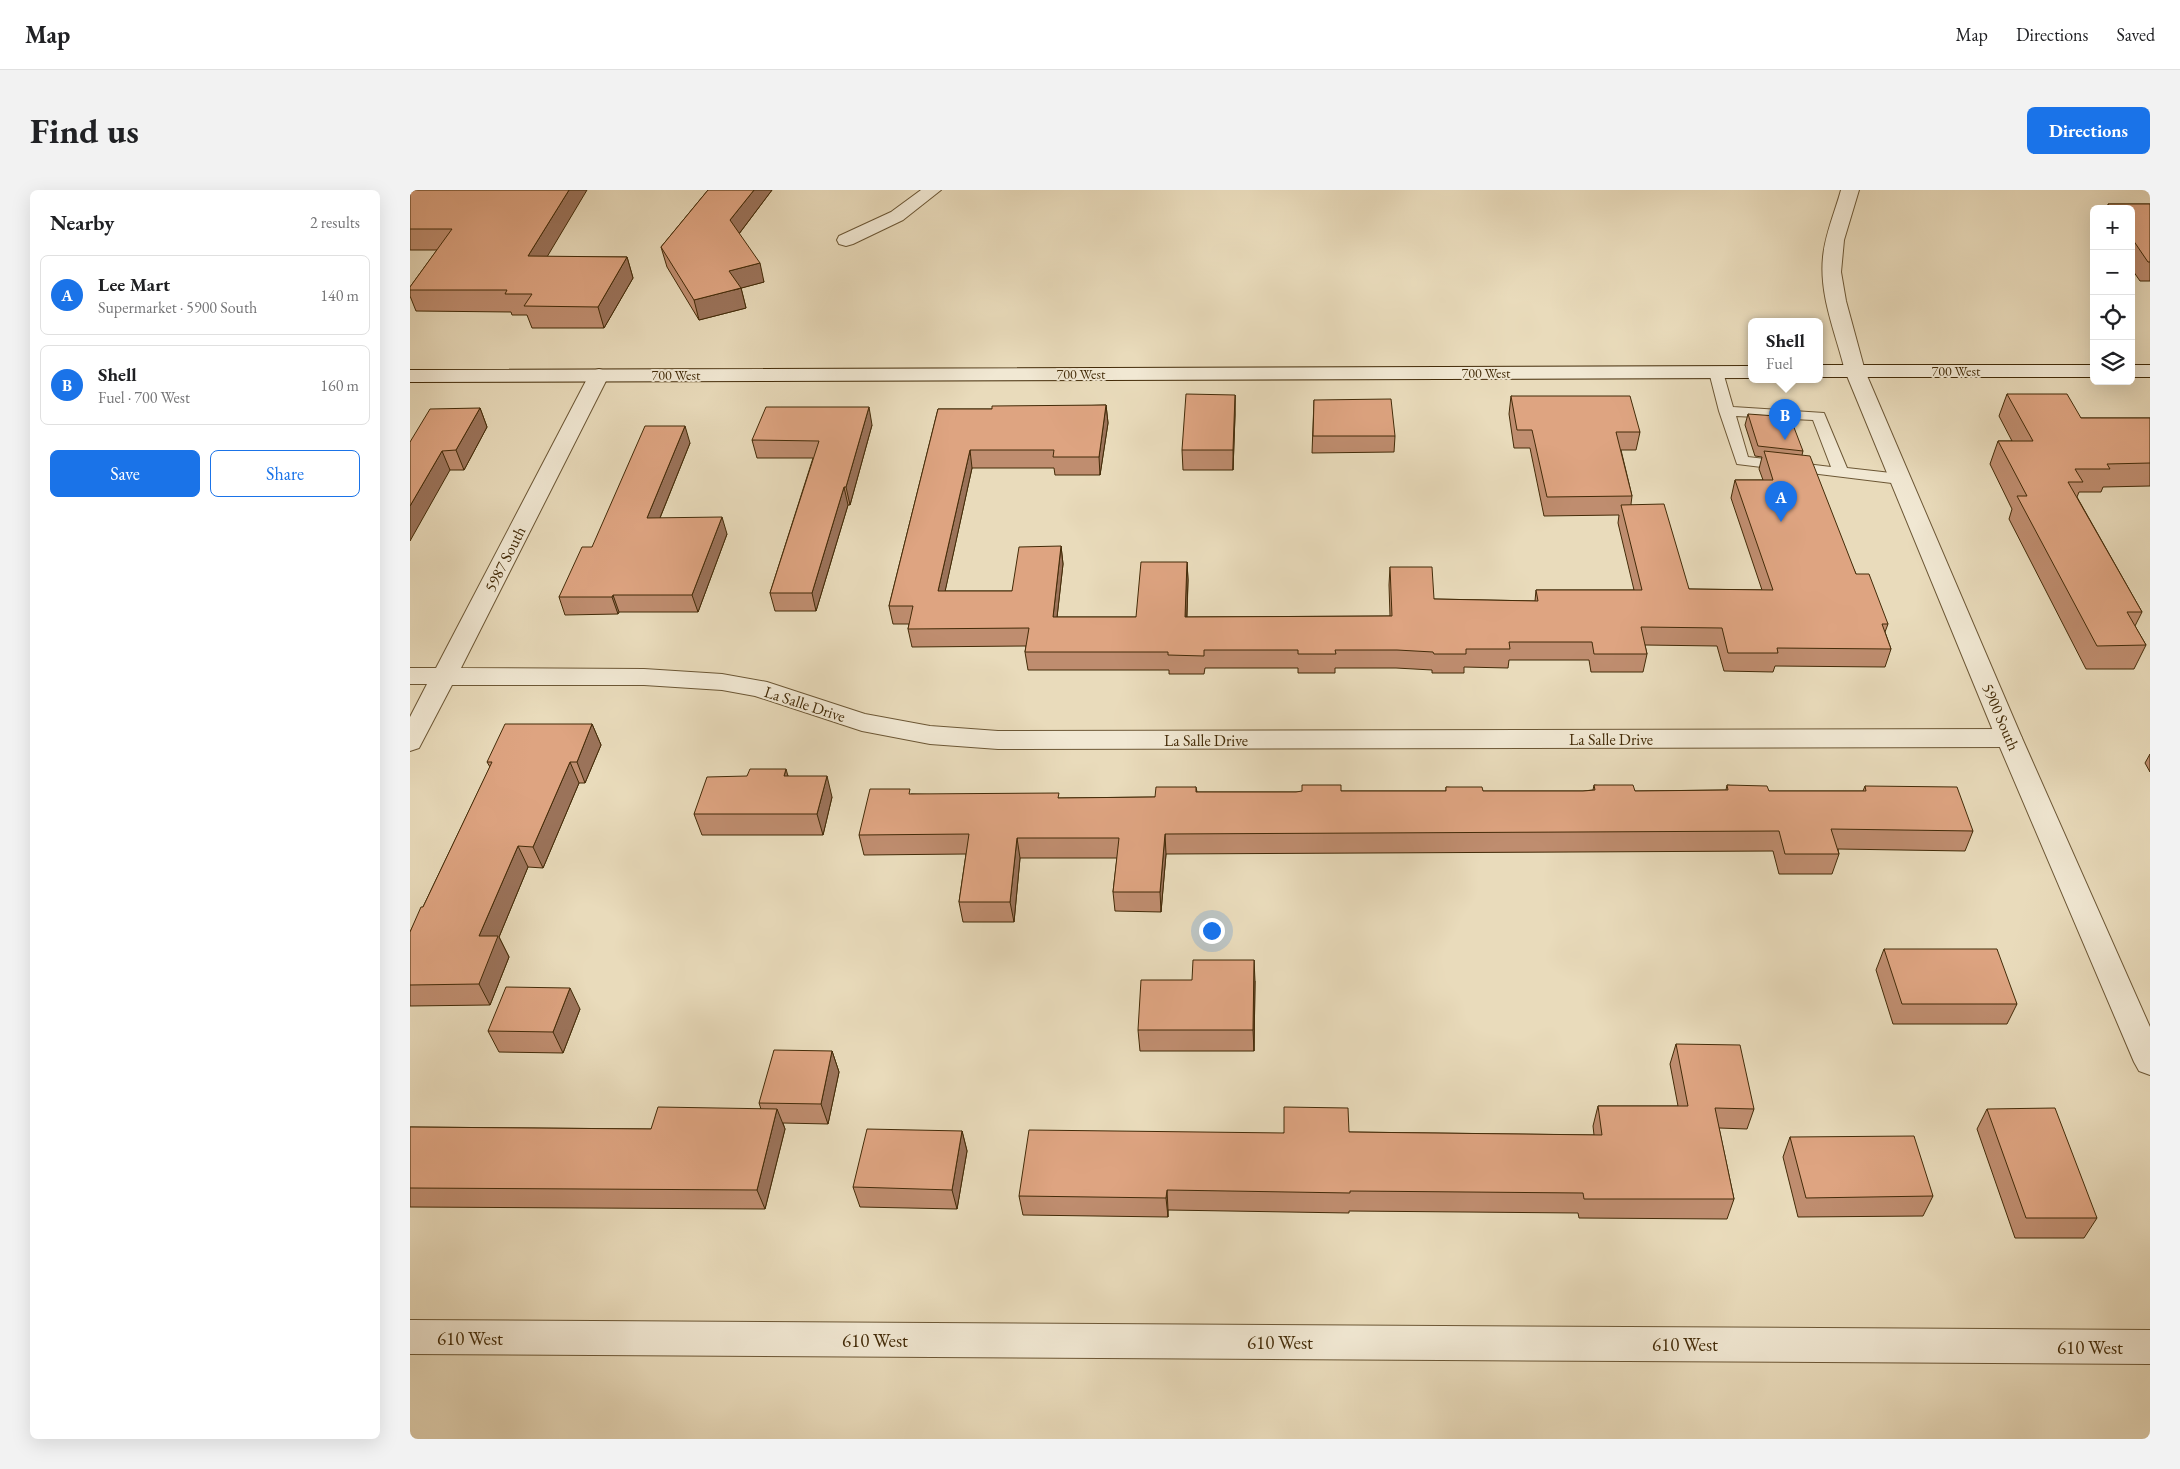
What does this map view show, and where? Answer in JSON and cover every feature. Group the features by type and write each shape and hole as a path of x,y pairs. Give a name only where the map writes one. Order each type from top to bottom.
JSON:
{"street":[{"path":"846,240 897,216 932,190"},
{"name":"5900 South","path":"1850,190 1832,258 1833,288 1855,371 2009,738 2150,1062"},
{"name":"700 West","path":"1823,371 2090,371"},
{"path":"2135,371 2150,371"},
{"name":"700 West","path":"410,376 1748,372"},
{"name":"5987 South","path":"410,742 598,375"},
{"name":"La Salle Drive","path":"410,676 644,677 722,682 766,691 862,722 930,735 998,740 2009,738"},
{"name":"610 West","path":"410,1337 2150,1347"}],"lane":[{"path":"1716,372 1742,461 1795,461 1841,472 1900,478"},
{"path":"1726,410 1780,420 1819,416 1841,472"}],"building":[{"path":"410,190 569,190 528,256 627,257 598,307 524,306 532,294 505,294 507,290 410,290 410,287 452,229 410,229"},
{"path":"708,190 754,190 730,220 760,263 729,271 741,288 694,300 661,247"},
{"path":"2150,204 2150,262 2148,262 2135,243 2135,205 2109,205"},
{"path":"1186,394 1235,395 1233,450 1182,450"},
{"path":"2007,394 2067,394 2081,418 2150,418 2150,463 2107,464 2110,469 2075,469 2083,482 2068,482 2142,612 2127,612 2146,645 2097,646 2017,496 2027,496 1998,441 2033,441"},
{"path":"1511,396 1630,396 1640,432 1616,432 1632,496 1547,497 1532,430 1517,430"},
{"path":"1391,399 1395,436 1313,436 1314,400"},
{"path":"1106,405 1099,457 1053,457 1054,450 970,450 938,591 1012,591 1019,547 1061,546 1053,617 1136,617 1141,562 1187,562 1185,617 1392,616 1390,567 1432,567 1434,599 1538,601 1536,590 1642,590 1621,505 1664,504 1689,589 1773,590 1735,480 1773,480 1764,451 1810,456 1856,574 1869,574 1888,624 1882,624 1891,649 1777,648 1778,653 1728,653 1722,628 1641,627 1647,654 1594,654 1592,642 1509,642 1510,649 1466,649 1466,654 1434,654 1433,652 1397,650 1335,650 1336,654 1298,654 1298,650 1204,650 1204,656 1168,655 1168,652 1025,652 1029,628 908,629 913,606 889,606 938,409 992,409 992,406"},
{"path":"766,407 869,407 812,593 770,593 819,441 752,440"},
{"path":"480,408 456,450 442,451 410,506 410,442 430,409"},
{"path":"1748,414 1790,417 1803,451 1758,446"},
{"path":"645,426 685,426 647,518 722,517 692,595 559,597 582,547 592,547"},
{"path":"505,724 592,724 577,762 570,762 533,847 518,846 479,936 498,936 479,984 410,985 410,932 492,762 487,762"},
{"path":"750,769 786,769 784,776 827,776 817,814 694,814 707,777 747,776"},
{"path":"1302,785 1341,785 1341,791 1446,791 1446,787 1482,787 1483,791 1583,791 1595,790 1594,785 1633,785 1635,791 1728,790 1727,785 1767,786 1769,791 1866,791 1865,786 1957,787 1973,831 1831,829 1839,854 1785,854 1779,831 1165,834 1160,892 1113,892 1119,838 1017,838 1010,902 959,902 969,834 859,835 870,789 910,789 909,794 1059,793 1058,798 1155,797 1156,787 1196,787 1196,792 1296,792 1302,791"},
{"path":"1884,949 1997,949 2017,1004 1902,1004"},
{"path":"1193,960 1254,960 1253,1030 1138,1030 1141,980 1192,980"},
{"path":"506,987 570,988 553,1032 488,1031"},
{"path":"1676,1044 1740,1045 1754,1109 1715,1108 1734,1199 1584,1199 1583,1193 1350,1191 1350,1193 1167,1190 1166,1198 1019,1196 1029,1130 1284,1133 1284,1107 1348,1108 1349,1132 1602,1135 1598,1106 1688,1106"},
{"path":"774,1050 832,1051 821,1104 759,1103"},
{"path":"658,1107 777,1109 757,1190 410,1188 410,1127 651,1129"},
{"path":"2055,1108 2097,1218 2026,1218 1987,1109"},
{"path":"867,1129 962,1131 952,1190 853,1187"},
{"path":"1914,1136 1933,1196 1806,1198 1790,1137"}],"place":[{"name":"Shell","path":"1785,440"},
{"name":"Lee Mart","path":"1781,522"}]}
